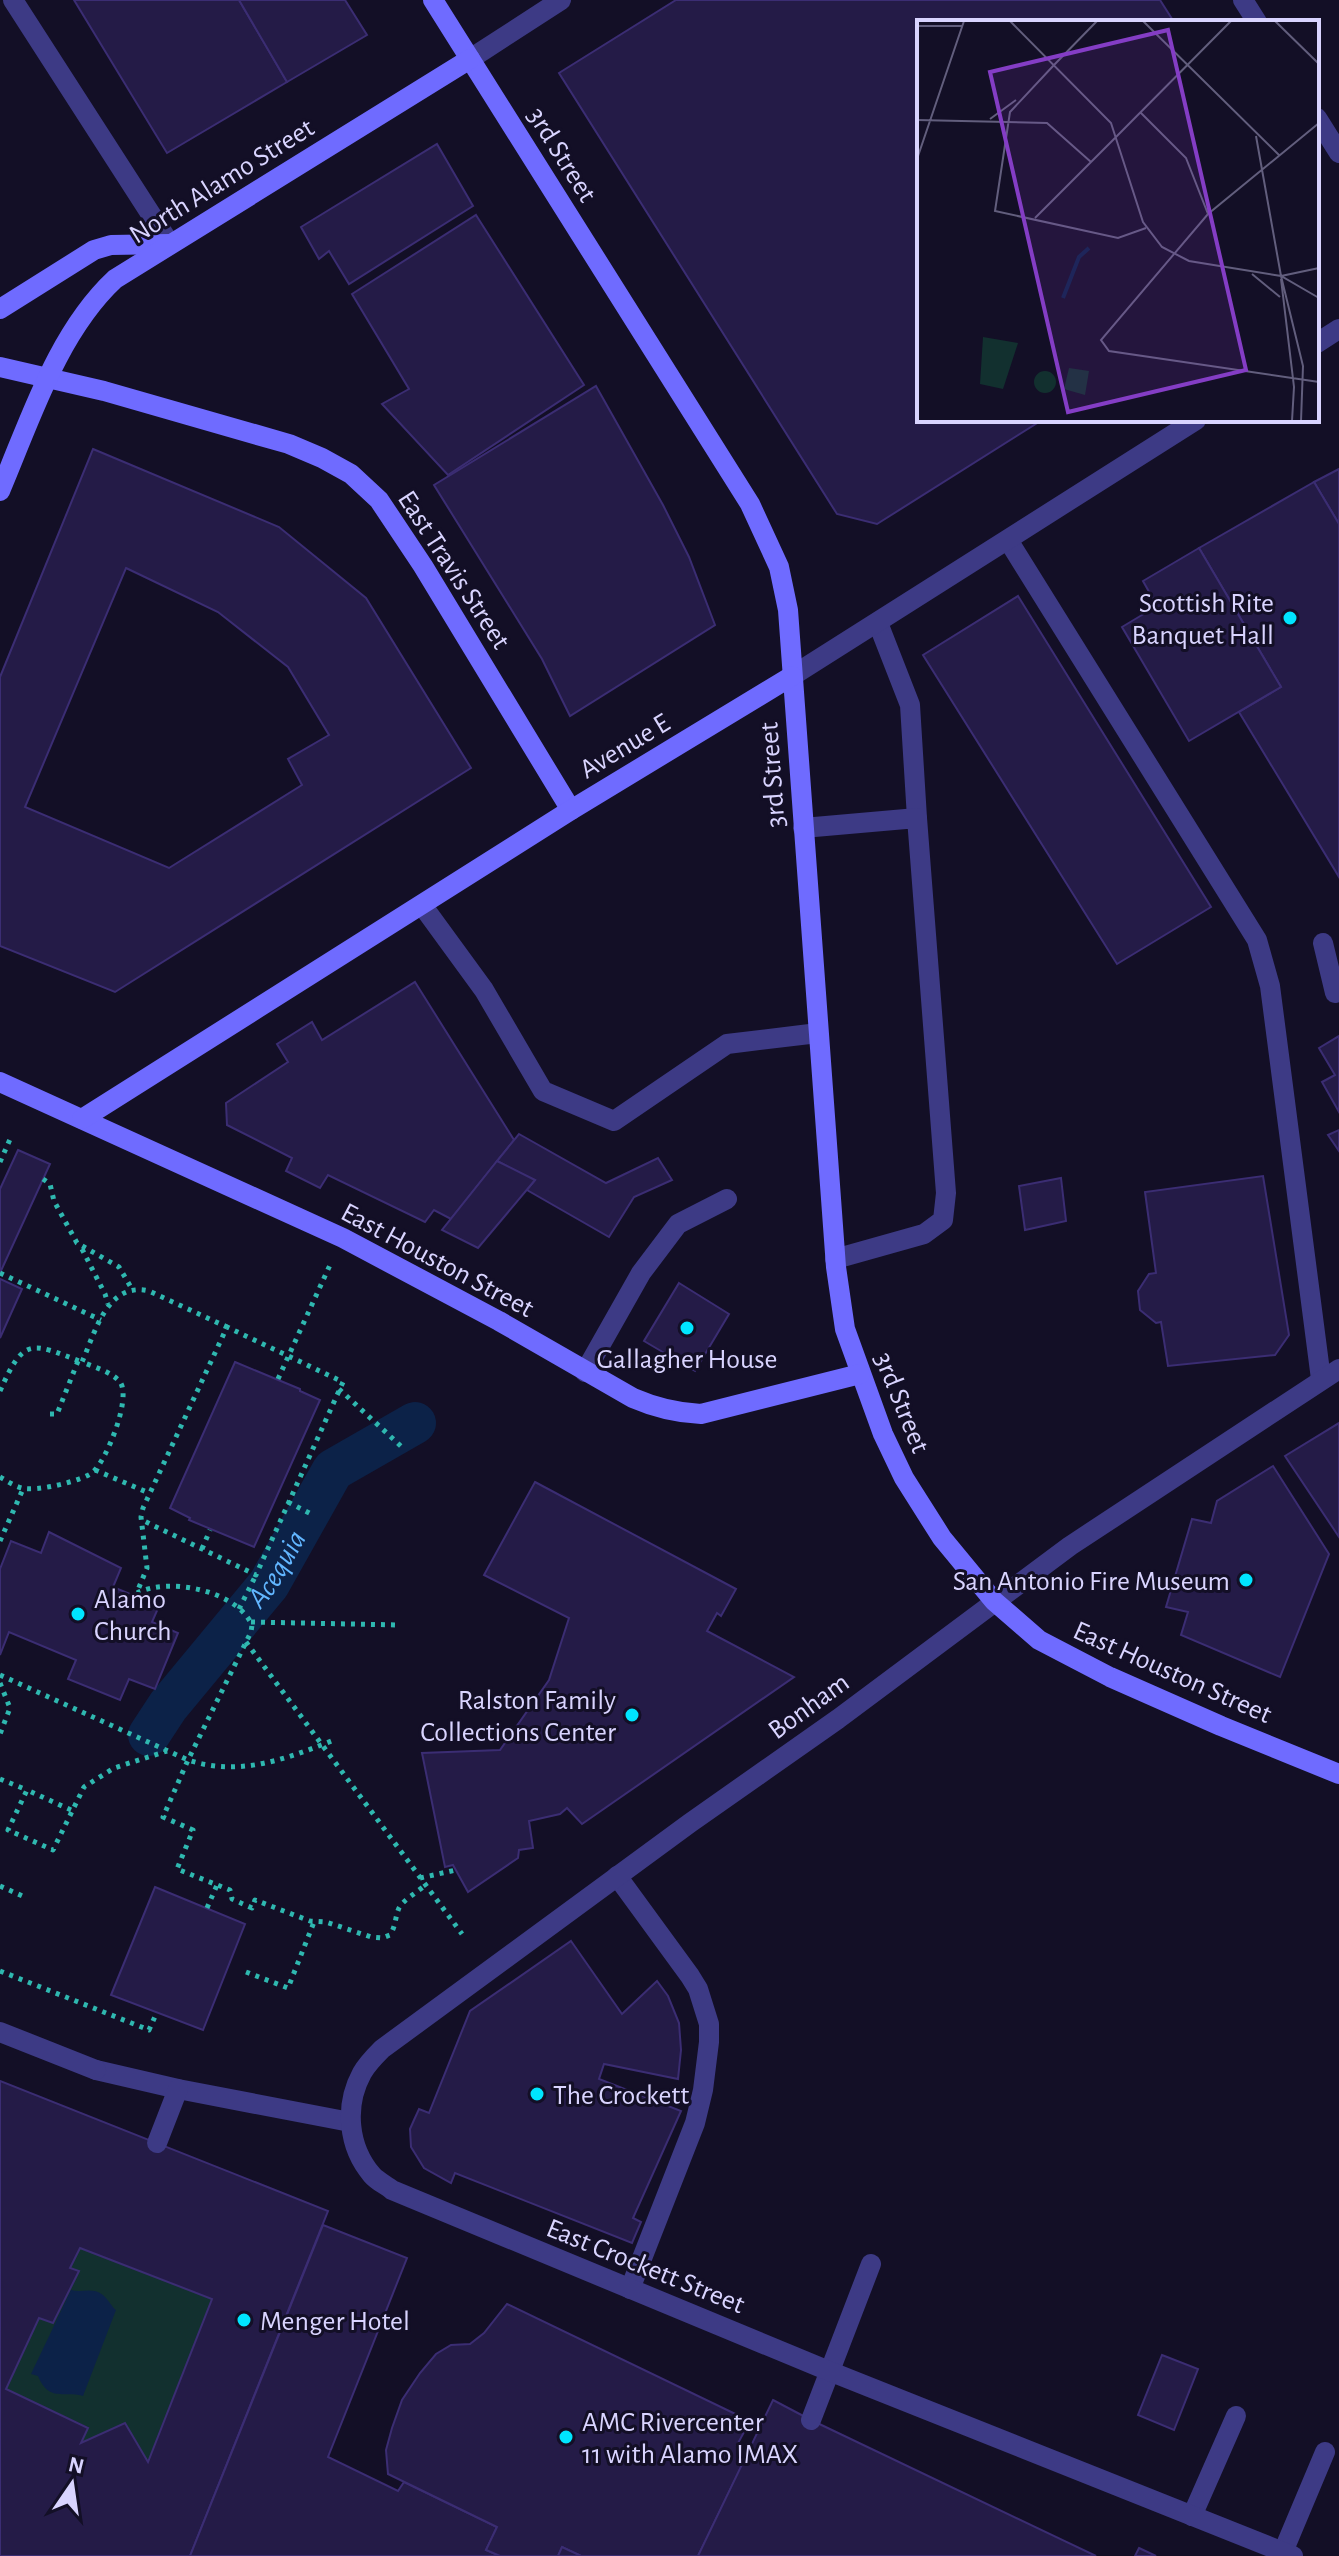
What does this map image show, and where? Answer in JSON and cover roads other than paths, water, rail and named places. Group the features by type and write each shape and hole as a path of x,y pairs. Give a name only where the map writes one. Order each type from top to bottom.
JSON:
{"main road":[{"name":"3rd Street","path":"433,0 750,504 779,567 788,610 835,1259 845,1329 883,1434 904,1478 942,1538 994,1601"},
{"name":"North Alamo Street","path":"0,491 48,377 79,322 115,279 470,59"},
{"path":"0,309 94,250 111,245 170,244"},
{"name":"East Travis Street","path":"0,367 48,377 289,444 351,474 379,500 423,566 571,810"},
{"name":"Avenue E","path":"82,1119 571,810 792,676"},
{"name":"East Houston Street","path":"0,1082 343,1238 644,1403 680,1413 701,1414 860,1374"},
{"name":"East Houston Street","path":"994,1601 1039,1640 1110,1677 1339,1774"}],"street":[{"path":"13,0 170,244"},
{"name":"North Alamo Street","path":"470,59 561,0"},
{"path":"1243,0 1256,20"},
{"path":"1319,121 1339,153"},
{"path":"1319,342 1339,329"},
{"name":"Avenue E","path":"792,676 1193,422"},
{"path":"1008,540 1257,940 1270,986 1330,1374"},
{"path":"835,1259 924,1234 943,1220 946,1193 910,705 878,623"},
{"path":"803,828 917,818"},
{"path":"422,905 484,990 543,1091 614,1121 727,1044 818,1033"},
{"path":"1323,943 1335,993 1339,990"},
{"path":"585,1372 641,1273 678,1224 727,1199"},
{"name":"Bonham","path":"350,2122 352,2096 363,2072 382,2049 838,1719 1070,1546 1330,1374"},
{"path":"617,1876 690,1976 698,1989 709,2024 707,2064 695,2123 630,2289"},
{"path":"0,2032 96,2070 350,2122"},
{"path":"157,2143 178,2089"},
{"name":"East Crockett Street","path":"350,2122 357,2153 373,2176 392,2190 829,2371 1288,2554"},
{"path":"811,2420 871,2264"},
{"path":"1192,2516 1236,2416"},
{"path":"1288,2554 1325,2452"}],"water":[{"path":"71,2290 99,2293 116,2310 83,2396 52,2393 38,2376 31,2374"}],"waterway":[{"name":"Acequia","path":"149,1735 168,1706 269,1584 333,1470 415,1423"}],"place":[{"name":"Scottish Rite Banquet Hall","path":"1290,618"},
{"name":"Gallagher House","path":"687,1328"},
{"name":"San Antonio Fire Museum","path":"1246,1580"},
{"name":"Alamo Church","path":"78,1614"},
{"name":"Ralston Family Collections Center","path":"632,1715"},
{"name":"The Crockett","path":"537,2094"},
{"name":"Menger Hotel","path":"244,2320"},
{"name":"AMC Rivercenter 11 with Alamo IMAX","path":"566,2437"}]}
